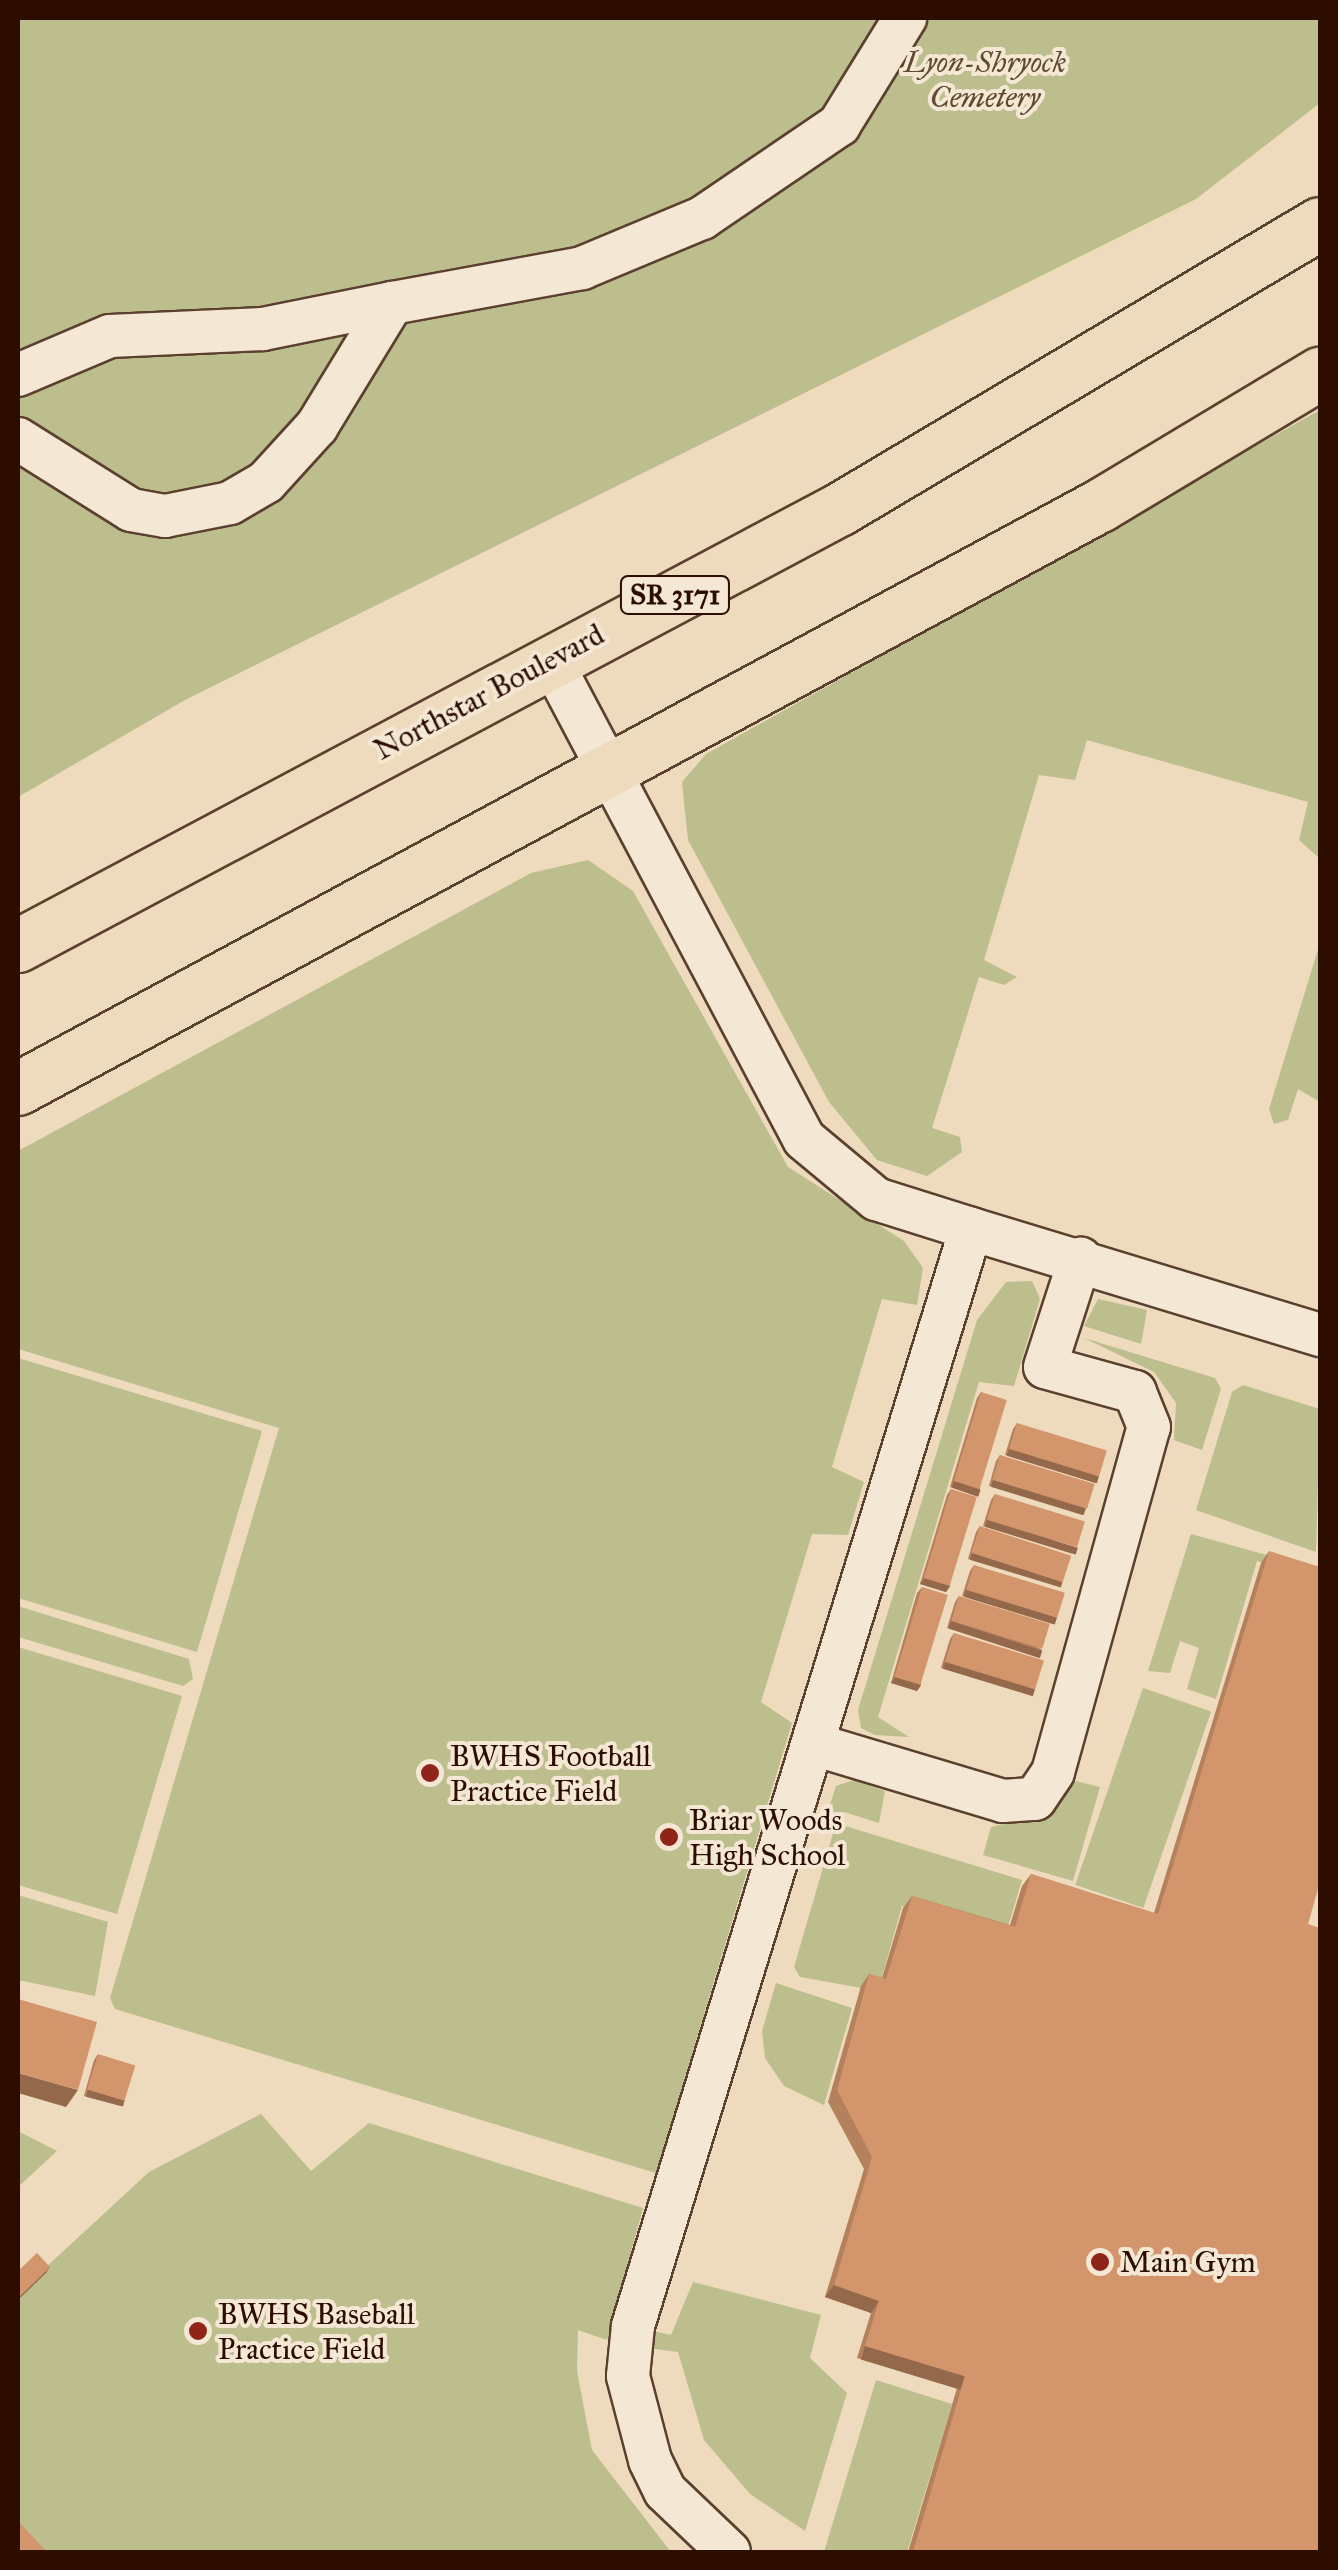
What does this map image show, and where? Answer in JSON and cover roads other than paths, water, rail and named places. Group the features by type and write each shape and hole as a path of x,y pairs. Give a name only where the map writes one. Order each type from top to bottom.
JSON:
{"main road":[{"name":"Northstar Boulevard","path":"18,946 550,659 841,509 1320,224"},
{"path":"18,1089 1100,506 1320,374"}],"lane":[{"path":"18,375 110,336 263,329 582,268 702,218 839,125 905,18"},
{"path":"18,439 131,510 166,516 230,503 266,482 316,426 392,303"},
{"path":"550,659 804,1139 876,1199 1320,1335"},
{"path":"729,2552 665,2491 650,2460 628,2376 631,2342 971,1228"},
{"path":"814,1744 1003,1801 1034,1799 1053,1772 1149,1426 1135,1392 1045,1367 1080,1259"}],"place":[{"name":"BWHS Football Practice Field","path":"430,1773"},
{"name":"Briar Woods High School","path":"669,1837"},
{"name":"Main Gym","path":"1100,2262"},
{"name":"BWHS Baseball Practice Field","path":"198,2331"}],"park label":[{"name":"Lyon-Shryock Cemetery","path":"985,79"}]}
